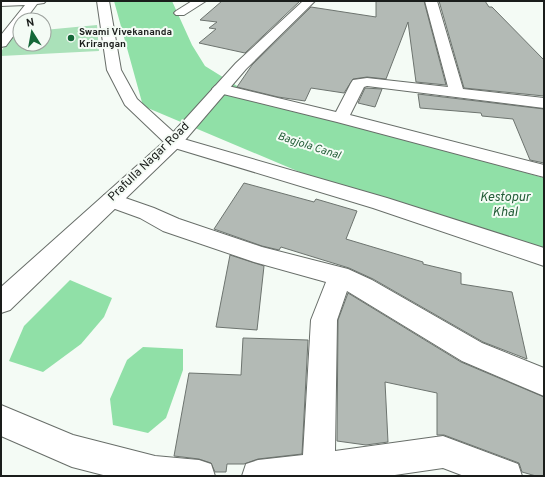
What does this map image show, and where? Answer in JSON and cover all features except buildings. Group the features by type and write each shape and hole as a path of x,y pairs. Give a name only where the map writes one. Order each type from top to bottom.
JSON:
{"street":[{"path":"3,37 34,1"},
{"path":"1,3 40,1"},
{"path":"103,1 114,70 131,102 174,142 380,203 544,257"},
{"path":"180,13 200,1"},
{"name":"Prafulla Nagar Road","path":"1,302 174,142 241,66 309,1"},
{"path":"431,1 457,93"},
{"path":"341,118 358,83 544,103"},
{"path":"220,89 341,118 544,171"},
{"path":"111,200 147,213 171,225 262,256 340,276 363,287 472,352 544,382"},
{"path":"318,473 324,320 340,276"},
{"path":"1,420 72,451 154,474 199,476"},
{"path":"258,476 318,473 443,452 506,476"}],"shaded area":[{"name":"Swami Vivekananda Krirangan","path":"97,25 99,51 1,56 1,52 12,34 12,52 52,52 52,29"}],"water":[{"name":"Kestopur Khal","path":"114,1 172,1 192,45 205,66 242,89 544,178 544,258 309,176 143,106"},
{"path":"70,280 112,298 104,317 81,344 43,372 9,361 24,326"},
{"path":"143,347 183,349 183,370 166,418 148,433 113,425 110,399 127,360"}],"place":[{"name":"Swami Vivekananda Krirangan","path":"71,38"}],"water label":[{"name":"Bagjola Canal","path":"309,146"}]}
